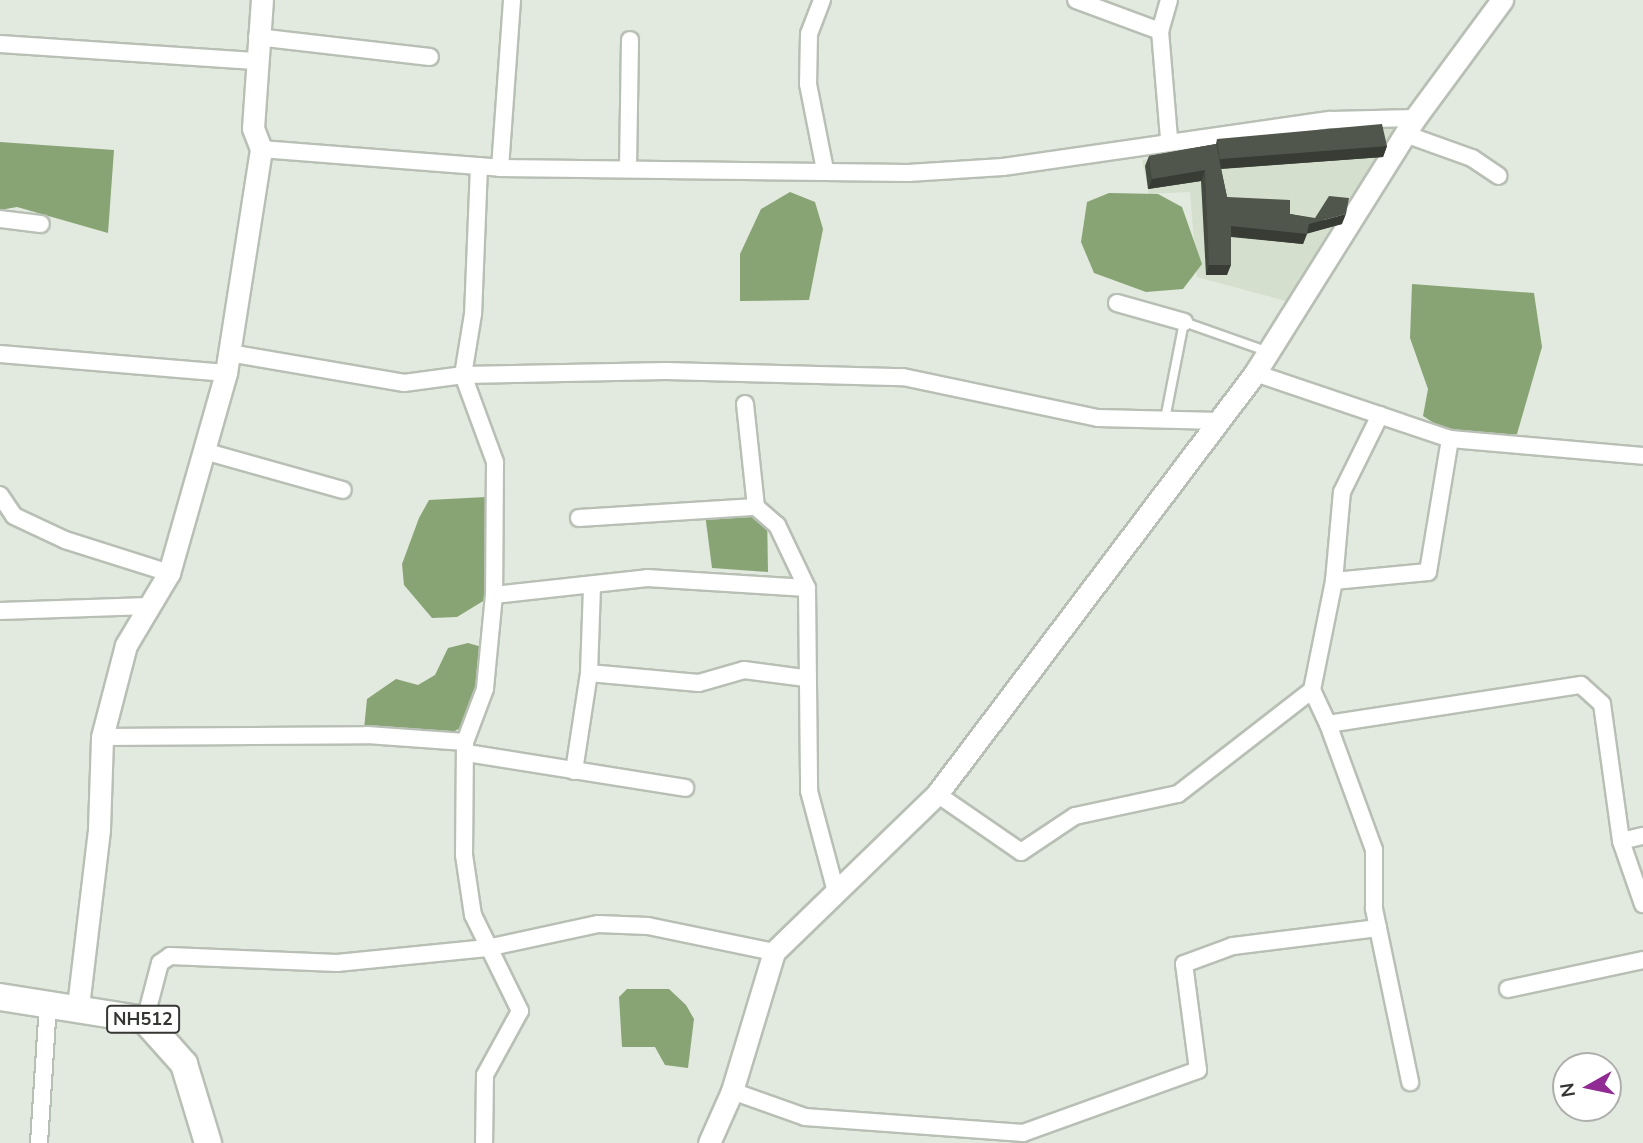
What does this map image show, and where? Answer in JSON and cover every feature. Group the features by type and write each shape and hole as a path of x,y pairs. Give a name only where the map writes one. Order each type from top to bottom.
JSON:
{"main road":[{"name":"NH512","path":"0,997 78,1006 145,1020 184,1064 208,1143"}],"street":[{"path":"78,1006 99,830 102,737 127,645 169,573 228,363 261,149 253,128 254,61 262,0"},
{"path":"500,168 512,0"},
{"path":"822,0 809,34 808,84 825,170"},
{"path":"1076,0 1160,31"},
{"path":"1169,0 1160,31 1169,138"},
{"path":"709,1143 732,1091 774,952 835,888 937,794 1255,373 1410,126 1502,0"},
{"path":"257,37 430,57"},
{"path":"628,168 630,40"},
{"path":"0,44 254,61"},
{"path":"261,149 500,168 825,170 1003,167 1169,138 1331,120 1410,126 1472,158 1499,176"},
{"path":"479,166 473,314 463,375 495,462 494,595 485,689 466,747 465,885 487,948 520,1011 485,1075 484,1143"},
{"path":"0,219 41,224"},
{"path":"1117,303 1184,322"},
{"path":"0,354 228,363 382,382 463,375 903,377 1098,418 1220,421"},
{"path":"1255,373 1450,439 1643,456"},
{"path":"746,404 756,506 777,525 807,588 805,678 809,791 835,888"},
{"path":"1380,415 1342,492 1335,581 1312,690 1328,724 1374,850 1378,928 1410,1082"},
{"path":"1335,581 1428,572 1450,439"},
{"path":"204,451 343,490"},
{"path":"0,495 14,516 55,535 169,573"},
{"path":"579,518 756,506"},
{"path":"494,595 647,578 807,588"},
{"path":"574,771 589,673 592,585"},
{"path":"0,611 149,606"},
{"path":"589,673 699,683 744,670 805,678"},
{"path":"1328,724 1522,691 1591,688 1602,704 1621,841 1643,904"},
{"path":"937,794 1021,852 1075,816 1178,794 1312,690"},
{"path":"102,737 367,735 466,747 574,771 685,788"},
{"path":"1621,841 1643,836"},
{"path":"145,1020 160,963 170,956 337,963 487,948 598,924 648,926 774,952"},
{"path":"732,1091 805,1117 1023,1133 1198,1070 1184,964 1233,946 1378,928"},
{"path":"1508,989 1643,960"},
{"path":"38,1143 48,1003"}],"lane":[{"path":"1165,419 1184,322 1269,352"}],"shaded area":[{"path":"1399,127 1293,303 1197,277 1190,192 1149,194 1142,160"},
{"path":"0,142 114,150 108,233 17,207 0,210"},
{"path":"790,192 815,202 823,229 809,300 740,301 740,254 761,209"},
{"path":"1109,193 1158,194 1182,207 1202,264 1183,289 1146,292 1094,273 1081,242 1087,202"},
{"path":"1412,284 1534,293 1542,347 1517,434 1451,434 1423,416 1428,389 1410,338"},
{"path":"486,497 493,595 457,617 432,618 404,585 402,564 419,518 429,500"},
{"path":"704,506 767,512 768,572 712,568"},
{"path":"468,643 489,649 466,725 451,733 364,729 367,699 396,679 418,685 435,675 448,648"},
{"path":"627,989 669,989 686,1005 694,1019 688,1068 665,1065 655,1047 622,1047 619,997"}],"building":[{"path":"1382,124 1387,146 1220,159 1217,139"},
{"path":"1216,144 1227,197 1290,200 1290,214 1315,218 1329,196 1349,198 1346,214 1309,224 1307,234 1231,226 1231,265 1209,265 1205,170 1152,179 1149,156"}]}
